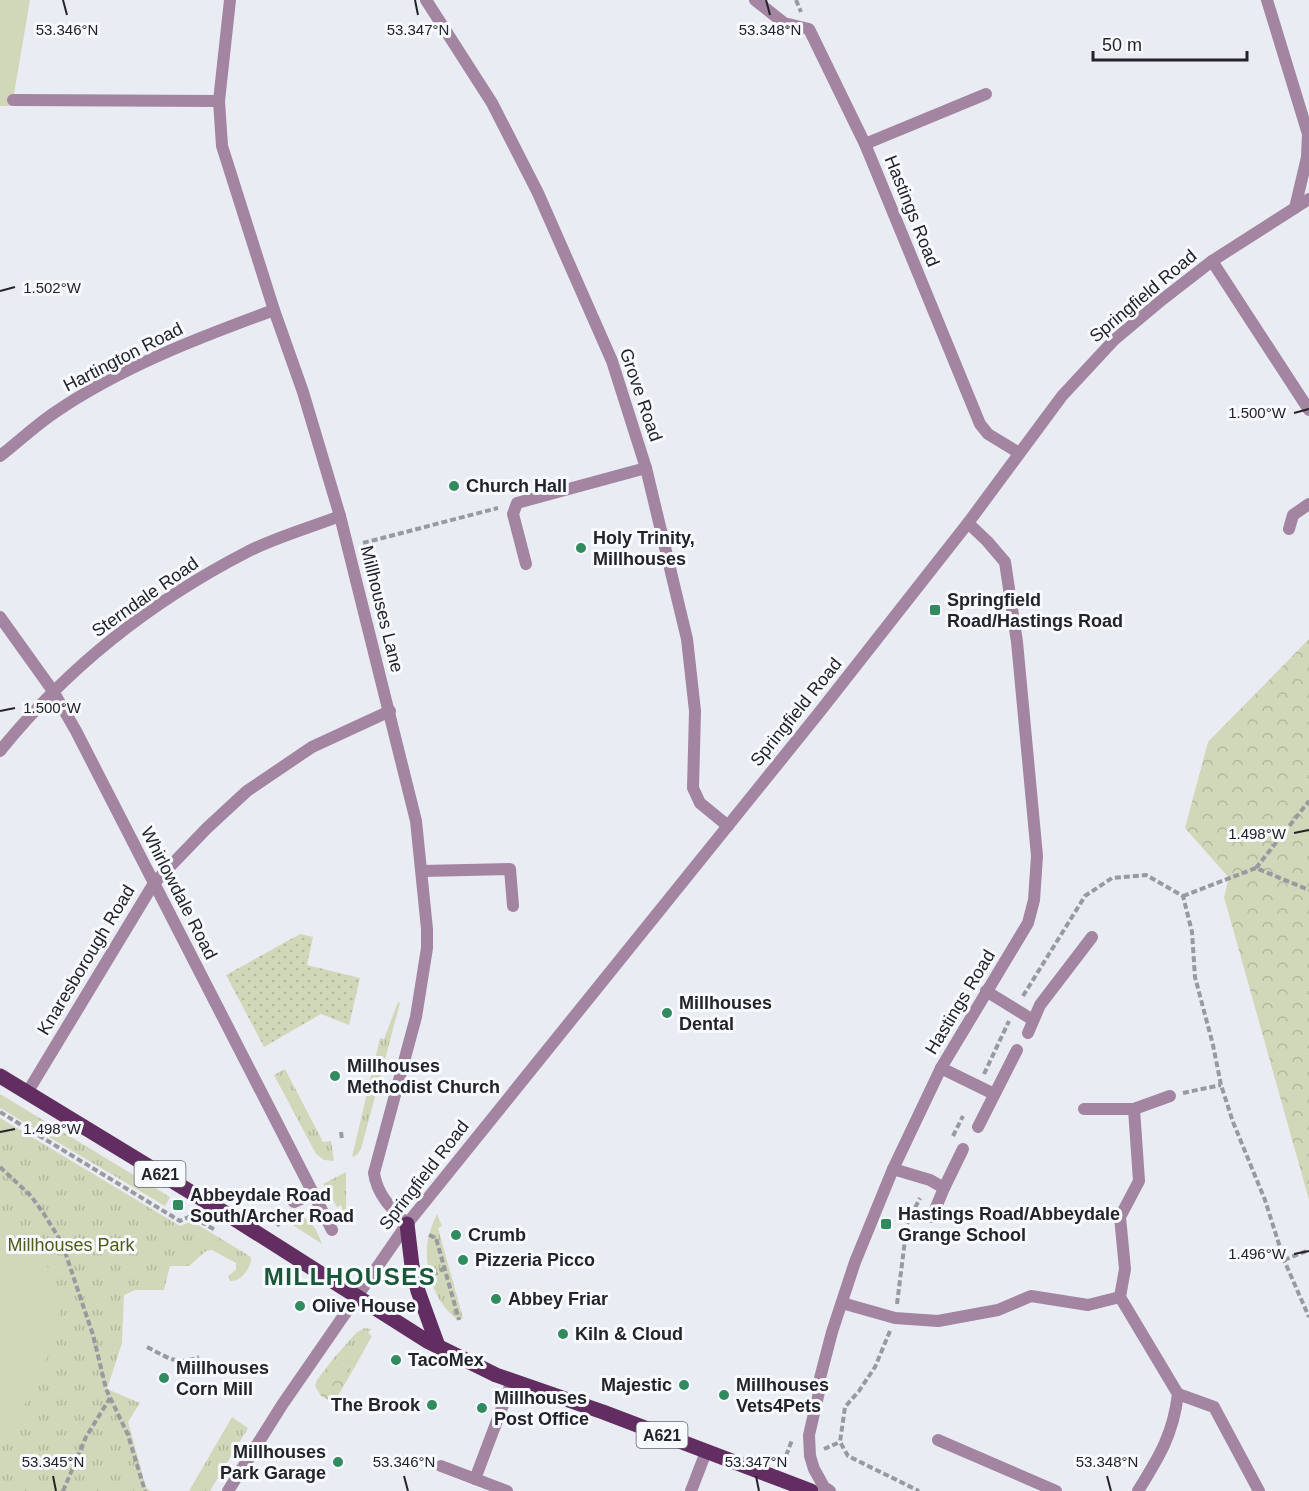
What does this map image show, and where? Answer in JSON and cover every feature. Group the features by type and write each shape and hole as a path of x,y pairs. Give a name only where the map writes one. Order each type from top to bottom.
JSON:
{"main road":[{"name":"A621","path":"0,1076 438,1346 512,1381 603,1412 811,1491"},
{"path":"407,1224 412,1266 418,1291 438,1346"}],"street":[{"name":"Millhouses Lane","path":"231,0 219,101 222,146 274,310 303,392 340,516 416,821 427,929 422,983 416,1017 374,1173 377,1188 407,1224"},
{"name":"Grove Road","path":"426,0 492,104 538,193 612,361 646,468 687,639 695,711 693,789 700,803 728,826"},
{"name":"Hastings Road","path":"755,0 784,23 809,29 865,144 980,424 988,434 1019,453"},
{"path":"1267,0 1308,134 1307,157 1295,208"},
{"path":"865,144 986,94"},
{"path":"13,100 219,101"},
{"name":"Springfield Road","path":"228,1491 282,1405 407,1224 728,826 968,523 1062,396 1114,340 1212,261 1309,199"},
{"path":"1212,261 1309,410"},
{"name":"Hartington Road","path":"0,456 55,413 126,371 197,339 274,310"},
{"path":"526,564 513,514 517,503 646,468"},
{"path":"1289,529 1293,514 1309,504"},
{"name":"Sterndale Road","path":"0,751 53,691 119,633 177,592 248,551 340,516"},
{"name":"Hastings Road","path":"830,1491 819,1479 810,1456 809,1435 819,1392 819,1382 855,1262 892,1169 940,1068 1028,923 1034,900 1037,856 1017,642 1005,562 968,523"},
{"name":"Whirlowdale Road","path":"0,617 53,691 76,731 332,1230"},
{"name":"Knaresborough Road","path":"27,1093 154,883 207,828 247,791 312,747 390,711"},
{"path":"422,870 510,869 513,906"},
{"path":"1028,1033 1040,1005 1092,937"},
{"path":"986,991 1033,1020"},
{"path":"978,1127 1017,1050"},
{"path":"940,1068 994,1094"},
{"path":"1084,1109 1134,1109 1170,1096"},
{"path":"1134,1109 1139,1181 1120,1217 1125,1269 1120,1297 1178,1394 1176,1412 1165,1446 1138,1491"},
{"path":"932,1216 963,1149"},
{"path":"892,1169 930,1180 944,1188"},
{"path":"294,1202 312,1194"},
{"path":"842,1303 895,1318 938,1321 998,1310 1031,1296 1088,1305 1120,1297"},
{"path":"475,1479 512,1381"},
{"path":"1178,1394 1214,1407 1259,1491"},
{"path":"938,1440 1056,1491"},
{"path":"691,1491 706,1452"},
{"path":"441,1466 507,1491"}],"path":[{"path":"348,547 517,503"},
{"path":"1183,896 1256,868 1309,801"},
{"path":"1256,868 1309,890"},
{"path":"978,1086 1015,1009 1085,896 1112,878 1146,875 1183,896 1192,932 1194,977 1214,1045 1221,1085 1233,1122 1265,1200 1284,1260 1309,1317"},
{"path":"1170,1096 1221,1085"},
{"path":"0,1112 180,1221 191,1216 220,1233"},
{"path":"950,1142 964,1114"},
{"path":"341,1132 342,1139"},
{"path":"0,1167 31,1196 62,1243 90,1326 106,1389 128,1434 145,1491"},
{"path":"919,1491 848,1456 840,1442 845,1407 875,1367 895,1318 907,1224 930,1180"},
{"path":"268,1240 294,1202"},
{"path":"429,1235 436,1238 459,1320"},
{"path":"1284,1260 1309,1250"},
{"path":"147,1347 178,1361 199,1357"},
{"path":"63,1491 86,1437 110,1398"}],"green space":[{"path":"0,0 30,0 12,106 0,106"},
{"path":"1309,639 1309,1200 1224,897 1229,878 1185,828 1208,742"},
{"path":"300,934 313,937 307,965 360,978 349,1025 321,1014 264,1047 226,975"},
{"path":"398,1002 400,1003 361,1149 357,1155 352,1157 380,1038 384,1039"},
{"path":"285,1069 323,1142 331,1141 334,1161 324,1160 316,1154 274,1075"},
{"path":"0,1094 170,1197 165,1206 0,1108"},
{"name":"Millhouses Park","path":"0,1118 180,1226 192,1221 251,1257 250,1265 245,1273 238,1279 230,1281 228,1276 236,1270 236,1263 212,1250 206,1251 189,1266 170,1266 164,1290 135,1290 124,1295 122,1343 107,1389 140,1403 128,1422 146,1487 150,1491 0,1491"},
{"path":"346,1172 346,1220 341,1205 337,1207 323,1184"},
{"path":"0,1211 37,1245 51,1275 59,1306 58,1323 46,1361 0,1450"},
{"path":"437,1214 442,1226 438,1228 463,1318 459,1320 444,1306 430,1277 428,1242"},
{"path":"289,1215 307,1219 317,1232 322,1244 288,1222"},
{"path":"365,1328 371,1329 368,1333 372,1336 353,1370 333,1359 357,1332"},
{"path":"333,1359 353,1370 336,1399 328,1400 321,1396 315,1386"},
{"path":"232,1417 248,1428 210,1491 189,1491"}],"place":[{"name":"Church Hall","path":"454,486"},
{"name":"Holy Trinity, Millhouses","path":"581,548"},
{"name":"Springfield Road/Hastings Road","path":"935,610"},
{"name":"Millhouses Dental","path":"667,1013"},
{"name":"Millhouses Methodist Church","path":"335,1076"},
{"name":"Abbeydale Road South/Archer Road","path":"178,1205"},
{"name":"Hastings Road/Abbeydale Grange School","path":"886,1224"},
{"name":"Crumb","path":"456,1235"},
{"name":"Pizzeria Picco","path":"463,1260"},
{"name":"Abbey Friar","path":"496,1299"},
{"name":"Olive House","path":"300,1306"},
{"name":"Kiln & Cloud","path":"563,1334"},
{"name":"TacoMex","path":"396,1360"},
{"name":"Millhouses Corn Mill","path":"164,1378"},
{"name":"Majestic","path":"684,1385"},
{"name":"Millhouses Vets4Pets","path":"724,1395"},
{"name":"The Brook","path":"432,1405"},
{"name":"Millhouses Post Office","path":"482,1408"},
{"name":"Millhouses Park Garage","path":"338,1462"}],"district":[{"name":"MILLHOUSES","path":"350,1276"}]}
